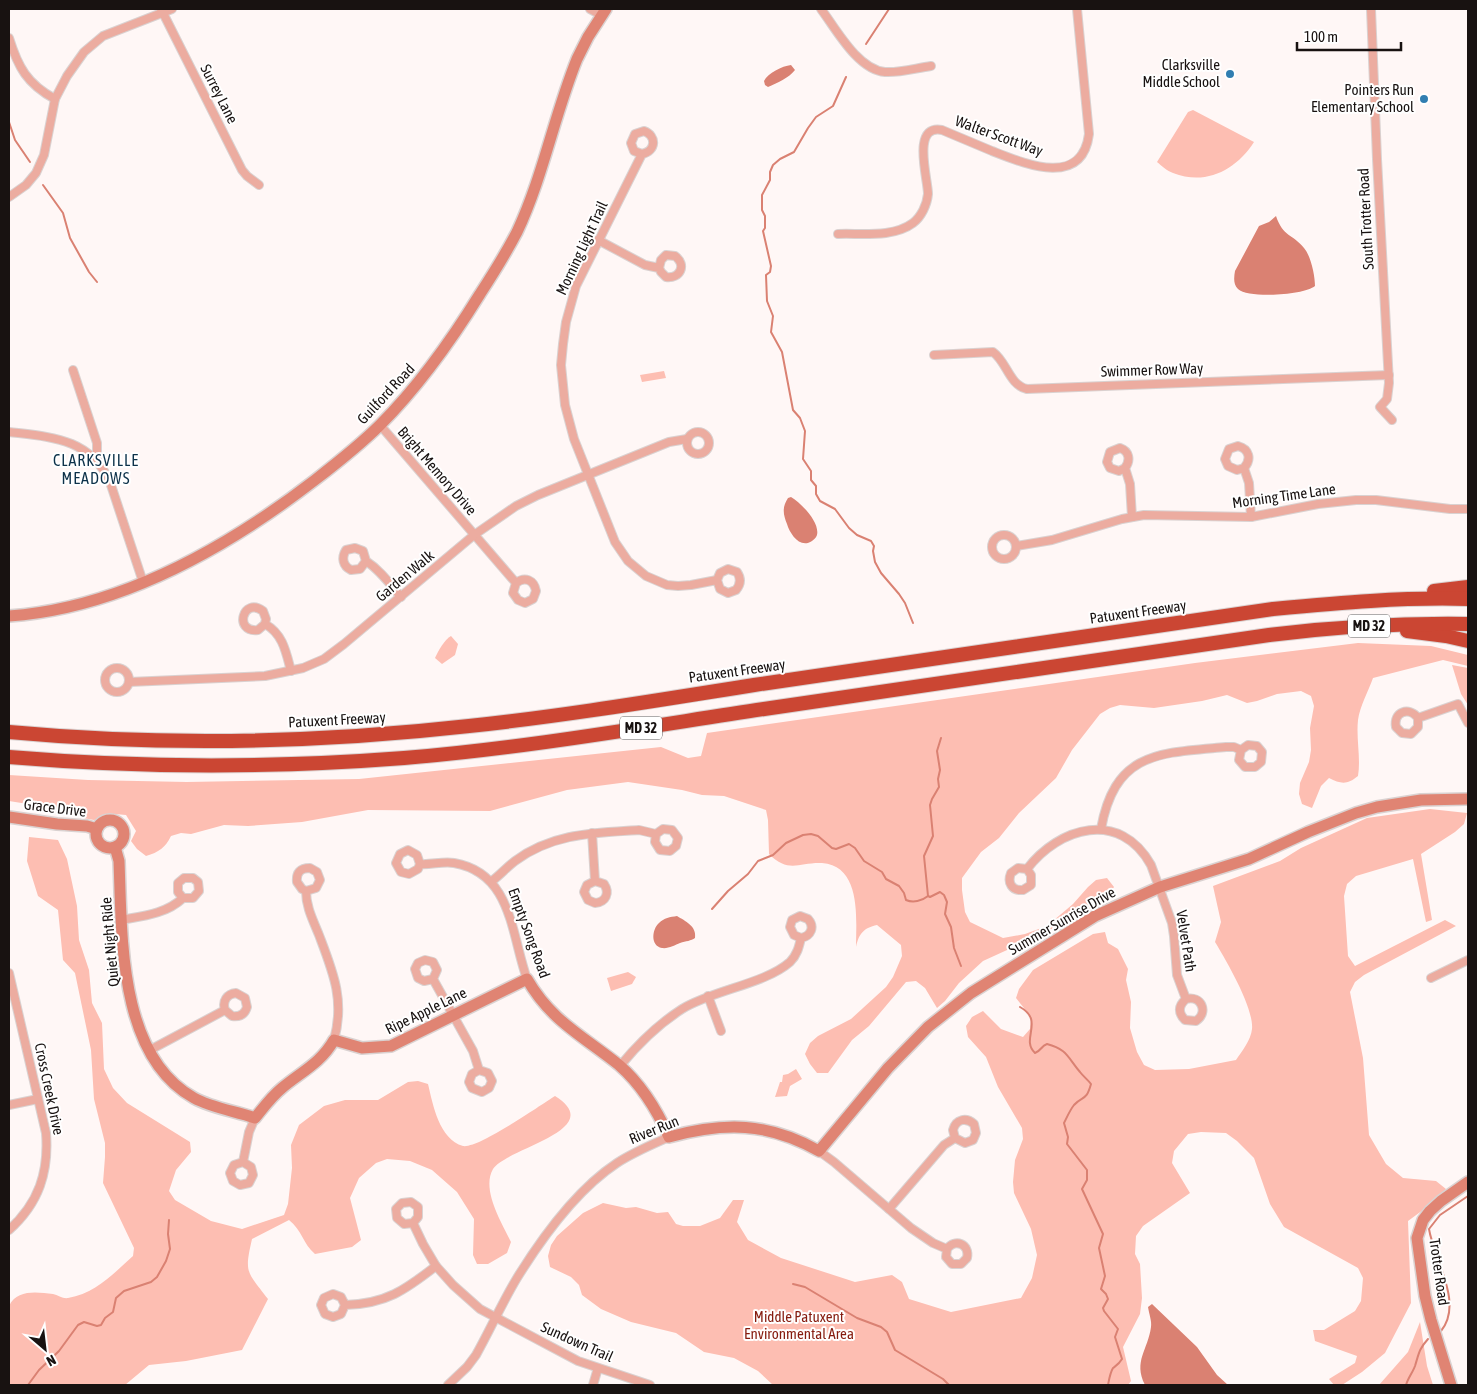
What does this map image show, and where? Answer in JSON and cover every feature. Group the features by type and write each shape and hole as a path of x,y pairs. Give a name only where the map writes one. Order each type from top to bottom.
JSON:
{"highway":[{"path":"1344,602 1468,587"},
{"name":"Patuxent Freeway","path":"9,732 84,738 227,740 340,737 467,726 548,716 1273,609 1398,599 1468,599"},
{"name":"MD 32","path":"9,757 82,763 227,766 351,761 467,752 1269,634 1370,626 1468,624"},
{"path":"1269,634 1388,631 1446,636 1468,641"}],"street":[{"path":"9,197 32,179 40,165 55,99 66,76 84,52 103,36 162,11 172,9"},
{"path":"590,9 604,12"},
{"path":"821,9 857,57 869,67 885,72 931,66"},
{"name":"Walter Scott Way","path":"838,234 892,232 901,230 920,216 927,201 924,140 934,130 942,130 1029,165 1060,168 1076,160 1085,148 1089,134 1077,9"},
{"name":"South Trotter Road","path":"1372,9 1377,159 1389,375 1387,399 1380,407 1392,420"},
{"name":"Surrey Lane","path":"162,11 242,170 246,176 259,185"},
{"name":"Guilford Road","path":"9,616 81,604 143,582 207,551 252,526 330,469 380,425 426,373 450,341 507,251 530,202 574,67 588,37 604,12"},
{"path":"9,38 18,62 29,80 42,92 55,99"},
{"name":"Morning Light Trail","path":"642,154 576,286 566,322 561,365 563,392 569,424 615,542 621,552 636,569 654,580 673,586 717,580"},
{"path":"598,240 645,265 659,268"},
{"name":"Swimmer Row Way","path":"934,355 993,352 1001,360 1017,385 1027,389 1389,375"},
{"path":"74,370 97,444 97,461"},
{"name":"Bright Memory Drive","path":"380,425 516,583"},
{"path":"9,432 65,441 88,453 97,461 105,470 110,482 143,582"},
{"name":"Garden Walk","path":"129,682 264,676 313,664 324,659 344,644 474,535 516,506 588,474 669,442 687,439"},
{"path":"1126,468 1130,484 1132,517"},
{"path":"1244,468 1249,483 1251,517"},
{"name":"Morning Time Lane","path":"1016,546 1052,540 1132,517 1159,514 1226,518 1251,517 1318,504 1356,500 1468,509"},
{"path":"366,561 379,571 400,597"},
{"path":"265,624 273,628 281,639 290,671"},
{"path":"1418,718 1458,704 1468,723"},
{"path":"1026,869 1041,852 1062,838 1088,830 1100,829 1103,813 1111,794 1124,776 1143,761 1171,752 1226,746 1241,750"},
{"name":"Summer Sunrise Drive","path":"819,1151 910,1045 928,1027 986,983 1094,916 1160,887 1249,859 1308,832 1356,813 1407,801 1468,799"},
{"name":"Grace Drive","path":"9,817 87,826 97,829"},
{"path":"108,821 120,825 123,833 122,840 115,847 108,848 99,843 96,834 99,826 108,821"},
{"name":"Velvet Path","path":"1100,829 1120,834 1140,849 1151,865 1172,923 1177,975 1186,999"},
{"path":"492,882 515,861 543,845 574,835 639,830 656,834"},
{"path":"592,834 595,880"},
{"name":"Quiet Night Ride","path":"115,847 119,861 121,920 128,989 139,1024 150,1050 169,1079 191,1096 207,1104 256,1118"},
{"name":"Empty Song Road","path":"420,864 447,862 461,864 476,870 492,882 505,904 527,979 543,1004 557,1018 620,1066 648,1098 669,1137"},
{"path":"243,1162 249,1132 256,1118 267,1102 280,1090 323,1057 334,1040 339,1022 337,992 329,962 308,908 306,891"},
{"path":"121,920 164,911 183,898"},
{"path":"620,1066 640,1042 659,1025 682,1009 708,996 769,974 780,968 794,957 798,951 801,938"},
{"path":"1431,978 1468,960"},
{"name":"Cross Creek Drive","path":"9,974 11,994 46,1133 47,1161 42,1181 34,1199 24,1216 9,1230"},
{"path":"433,979 473,1051 479,1070"},
{"name":"Ripe Apple Lane","path":"334,1040 362,1048 399,1044 527,979"},
{"path":"708,996 721,1031"},
{"path":"150,1050 225,1010"},
{"path":"9,1105 38,1099"},
{"name":"River Run","path":"448,1385 467,1367 476,1355 517,1278 549,1232 583,1192 616,1164 646,1147 669,1137 691,1131 743,1127 778,1132 797,1139 819,1151 923,1236 947,1249"},
{"path":"889,1209 944,1145 955,1138"},
{"name":"Trotter Road","path":"1451,1385 1425,1296 1417,1238 1423,1220 1430,1211 1468,1182"},
{"name":"Sundown Trail","path":"413,1223 436,1266 470,1302 562,1353 598,1368 650,1385"},
{"path":"345,1305 367,1304 386,1299 406,1288 436,1266"},
{"path":"592,1385 598,1368"}],"green space":[{"path":"1193,110 1254,142 1247,152 1229,168 1219,173 1197,178 1185,177 1171,172 1157,162 1188,112"},
{"path":"664,371 666,378 642,382 640,375"},
{"path":"451,636 458,644 455,655 442,664 435,658 444,642"},
{"path":"1358,643 1431,646 1468,655 1468,666 1443,660 1373,678 1362,704 1358,720 1358,776 1344,783 1329,778 1321,786 1312,808 1302,804 1299,794 1300,783 1309,762 1311,750 1310,728 1314,706 1311,696 1301,691 1277,694 1247,703 1227,695 1202,701 1154,708 1120,705 1100,714 1072,750 1056,778 1019,813 999,838 981,852 962,878 962,890 965,912 970,922 1003,938 1025,934 1047,926 1073,904 1096,880 1107,878 1114,887 1108,896 1100,903 1040,935 983,961 959,983 937,1008 925,988 916,981 906,982 869,1026 852,1040 828,1073 817,1073 810,1064 805,1054 810,1043 818,1036 851,1019 886,987 893,977 902,956 901,945 877,925 863,932 856,947 854,896 844,874 835,866 822,863 794,866 782,864 769,854 766,810 724,796 702,795 628,782 567,790 490,811 368,810 302,822 248,826 224,825 191,834 181,833 171,836 161,849 146,856 131,841 136,831 126,815 115,814 94,820 83,818 65,810 9,801 9,775 88,780 187,782 359,779 661,747 688,758 701,756 707,733 1195,663"},
{"path":"1452,665 1468,668 1468,705 1461,694"},
{"name":"Middle Patuxent Environmental Area","path":"1430,809 1467,813 1464,824 1421,854 1432,920 1426,922 1413,859 1356,876 1347,884 1344,896 1348,956 1355,966 1445,920 1456,926 1364,975 1355,982 1350,992 1363,1058 1369,1135 1386,1164 1403,1178 1436,1181 1446,1189 1438,1199 1408,1221 1411,1303 1385,1353 1362,1372 1342,1385 1334,1385 1329,1379 1355,1363 1357,1356 1315,1341 1313,1330 1324,1330 1355,1311 1361,1301 1363,1278 1358,1268 1284,1227 1270,1204 1254,1158 1226,1133 1201,1132 1188,1134 1174,1151 1172,1163 1190,1193 1143,1226 1136,1236 1135,1254 1140,1264 1142,1298 1140,1314 1123,1347 1131,1381 1128,1385 773,1385 758,1371 734,1358 704,1352 676,1333 631,1322 601,1309 582,1295 579,1285 571,1277 550,1267 548,1256 551,1245 557,1236 583,1213 603,1203 626,1208 636,1207 657,1213 668,1212 676,1224 700,1226 720,1218 733,1200 744,1200 737,1222 748,1240 781,1258 855,1282 892,1275 902,1282 909,1299 951,1312 1021,1298 1032,1278 1037,1255 1031,1229 1014,1193 1015,1160 1023,1139 1022,1128 998,1087 986,1057 968,1037 966,1026 972,1017 983,1011 1001,1029 1023,1037 1030,1029 1031,1017 1016,998 1019,989 1033,970 1093,934 1105,932 1108,943 1118,949 1128,969 1126,980 1131,1002 1130,1028 1137,1052 1144,1065 1155,1070 1189,1069 1236,1060 1250,1037 1252,1029 1251,1020 1249,1009 1238,984 1215,942 1221,922 1213,886 1280,861 1301,848 1367,818"},
{"path":"29,837 58,840 67,859 77,906 79,940 89,970 92,1003 102,1023 104,1069 113,1088 127,1103 190,1142 191,1152 176,1170 169,1191 175,1200 211,1221 242,1229 284,1215 288,1204 292,1168 291,1145 299,1125 324,1106 345,1100 378,1100 408,1082 418,1081 428,1084 438,1120 443,1129 455,1142 463,1146 471,1145 494,1134 555,1096 568,1108 570,1119 563,1129 502,1161 493,1169 490,1177 489,1187 494,1206 511,1242 507,1253 488,1264 477,1264 473,1255 474,1219 457,1192 432,1170 410,1161 387,1159 376,1163 359,1178 350,1198 361,1240 352,1247 315,1254 289,1220 252,1239 248,1259 249,1272 268,1299 242,1350 186,1361 149,1365 125,1385 9,1385 9,1306 13,1301 22,1294 28,1293 53,1294 66,1298 87,1292 104,1282 133,1256 134,1248 103,1183 105,1143 94,1099 91,1050 75,973 63,960 58,910 38,896 27,861"},
{"path":"628,972 636,977 632,984 611,991 607,978"},
{"path":"796,1069 802,1079 790,1086 787,1096 775,1097 783,1075"},
{"path":"1420,1322 1427,1366 1433,1385 1379,1385 1408,1352"}],"shaded area":[{"path":"791,65 795,70 790,75 768,87 765,85 764,81 772,73 780,68"},
{"path":"1276,216 1285,232 1300,243 1309,256 1315,286 1289,294 1264,295 1244,292 1235,285 1235,271 1259,226 1269,222"},
{"path":"791,497 804,508 816,524 817,536 808,543 800,542 790,532 784,508 786,501"},
{"path":"677,916 692,927 695,938 669,947 658,947 653,937 655,929 661,921"},
{"path":"1152,1304 1197,1347 1217,1375 1228,1385 1145,1385 1140,1369 1151,1327 1148,1307"}],"waterway":[{"path":"866,44 889,9"},
{"path":"846,77 833,106 816,117 794,152 780,159 773,165 770,172 770,180 762,195 762,210 765,216 765,228 763,231 771,266 770,272 766,275 767,301 773,316 771,332 782,352 793,410 800,418 805,431 803,459 811,471 811,480 816,486 816,494 820,501 835,509 849,528 857,535 871,541 874,546 875,562 881,573 905,603 913,623"},
{"path":"9,122 15,140 30,162"},
{"path":"43,185 63,213 70,238 89,272 97,282"},
{"path":"941,738 937,751 940,770 939,787 930,805 933,836 924,856 928,896 930,897 940,892 944,895 947,902 945,914 951,927 954,948 961,966"},
{"path":"712,909 728,891 748,874 758,861 773,855 786,843 803,835 811,834 818,836 832,848 836,849 849,844 855,848 864,861 882,872 886,879 899,886 906,900 917,901 928,896"},
{"path":"1020,1007 1031,1018 1030,1042 1031,1048 1035,1053 1047,1044 1054,1046 1063,1051 1091,1084 1084,1098 1074,1105 1064,1123 1068,1137 1067,1144 1087,1170 1087,1180 1082,1189 1103,1234 1099,1248 1105,1276 1101,1289 1108,1299 1103,1308 1118,1329 1115,1337 1122,1359 1113,1368 1108,1385"},
{"path":"1441,1331 1447,1320 1450,1308 1449,1295 1429,1229 1440,1215 1468,1196"},
{"path":"28,1385 39,1370 59,1351 78,1325 84,1322 97,1326 101,1325 105,1318 113,1312 116,1298 124,1291 151,1282 157,1277 170,1249 169,1220"},
{"path":"793,1284 805,1287 857,1318 881,1327 887,1332 895,1350 943,1379 949,1385"},
{"path":"1406,1385 1418,1354 1428,1339"}],"place":[{"name":"Clarksville Middle School","path":"1230,74"},
{"name":"Pointers Run Elementary School","path":"1424,99"}],"district":[{"name":"CLARKSVILLE MEADOWS","path":"96,469"}]}
